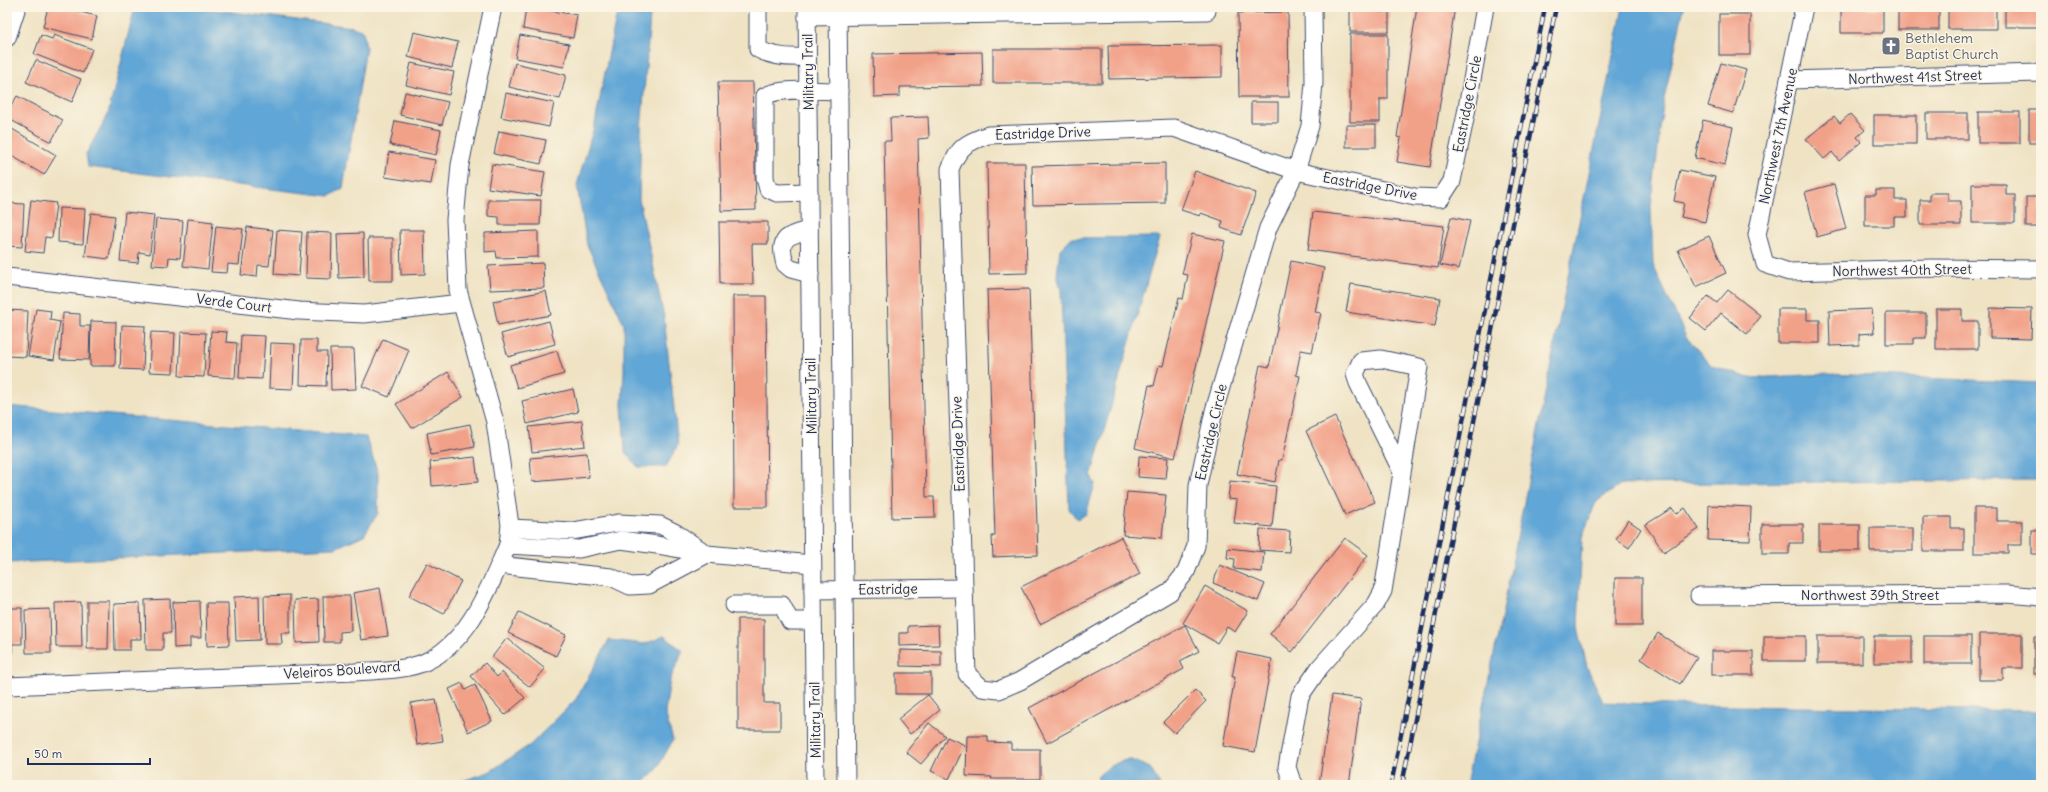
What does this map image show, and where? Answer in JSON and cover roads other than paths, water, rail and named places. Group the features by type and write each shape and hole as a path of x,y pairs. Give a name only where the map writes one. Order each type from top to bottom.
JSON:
{"street":[{"path":"7,38 17,7"},
{"name":"Veleiros Boulevard","path":"7,686 355,672 394,669 424,662 451,645 463,631 482,600 499,565 508,545 510,528 502,462 495,422 458,290 455,220 460,165 492,7"},
{"path":"758,7 758,49 765,53 790,58 807,57"},
{"name":"Eastridge Circle","path":"963,588 967,674 982,688 999,690 1020,682 1170,592 1186,572 1196,546 1198,486 1204,450 1266,235 1296,171 1310,126 1314,83 1313,7"},
{"name":"Eastridge Circle","path":"1441,198 1452,181 1465,119 1485,7"},
{"name":"Northwest 7th Avenue","path":"1764,264 1757,236 1804,7"},
{"path":"807,12 1129,9 1207,11"},
{"name":"Military Trail","path":"807,12 815,785"},
{"path":"838,12 846,785"},
{"name":"Northwest 41st Street","path":"1789,80 2041,73"},
{"path":"809,192 777,192 768,189 765,178 765,96 787,91 839,91"},
{"name":"Eastridge Drive","path":"963,588 950,169 957,153 969,141 988,135 1174,128 1296,171 1414,197 1441,198"},
{"path":"809,230 792,234 785,238 782,245 785,264 792,269 810,274"},
{"name":"Northwest 40th Street","path":"1764,264 1789,272 1931,268 2041,269"},
{"name":"Verde Court","path":"7,277 299,310 364,314 461,303"},
{"path":"1295,785 1291,780 1287,767 1300,696 1320,667 1376,604 1383,591 1419,367 1381,359 1361,361 1355,374 1358,383 1402,472"},
{"path":"510,528 573,531 618,523 660,525 676,533 708,554"},
{"path":"508,545 580,549 621,540 708,554 812,564"},
{"path":"499,565 611,577 630,586 649,585 708,554"},
{"name":"Eastridge","path":"813,590 963,588"},
{"name":"Northwest 39th Street","path":"1699,596 2007,594 2041,597"},
{"path":"734,604 782,605 790,621 813,621"}],"water":[{"path":"139,7 192,7 353,27 363,31 366,48 343,188 330,196 88,167 86,154 108,114 134,11"},
{"path":"1623,7 1684,7 1663,104 1651,207 1653,265 1686,337 1712,366 1749,378 1828,374 2041,383 2041,480 1622,484 1596,502 1582,537 1578,627 1587,667 1603,702 1671,705 2041,711 2041,785 1466,785 1501,621 1567,281"},
{"path":"636,10 650,16 641,131 639,199 664,317 678,445 666,467 638,467 625,452 622,404 624,324 587,245 577,185 595,123 616,17"},
{"path":"1160,237 1091,476 1095,484 1086,514 1077,519 1069,509 1061,291 1057,274 1060,249 1071,238"},
{"path":"7,406 366,437 378,473 378,513 364,535 335,548 7,563"},
{"path":"664,636 683,651 670,680 665,712 673,740 655,772 641,785 450,785 489,772 530,745 576,699 609,640 645,644"},
{"path":"1129,759 1150,768 1160,785 1097,785 1098,776 1111,765"}],"railway":[{"path":"1391,785 1545,7"},
{"path":"1402,785 1556,7"}],"place":[{"name":"Bethlehem Baptist Church","path":"1891,46"}]}
